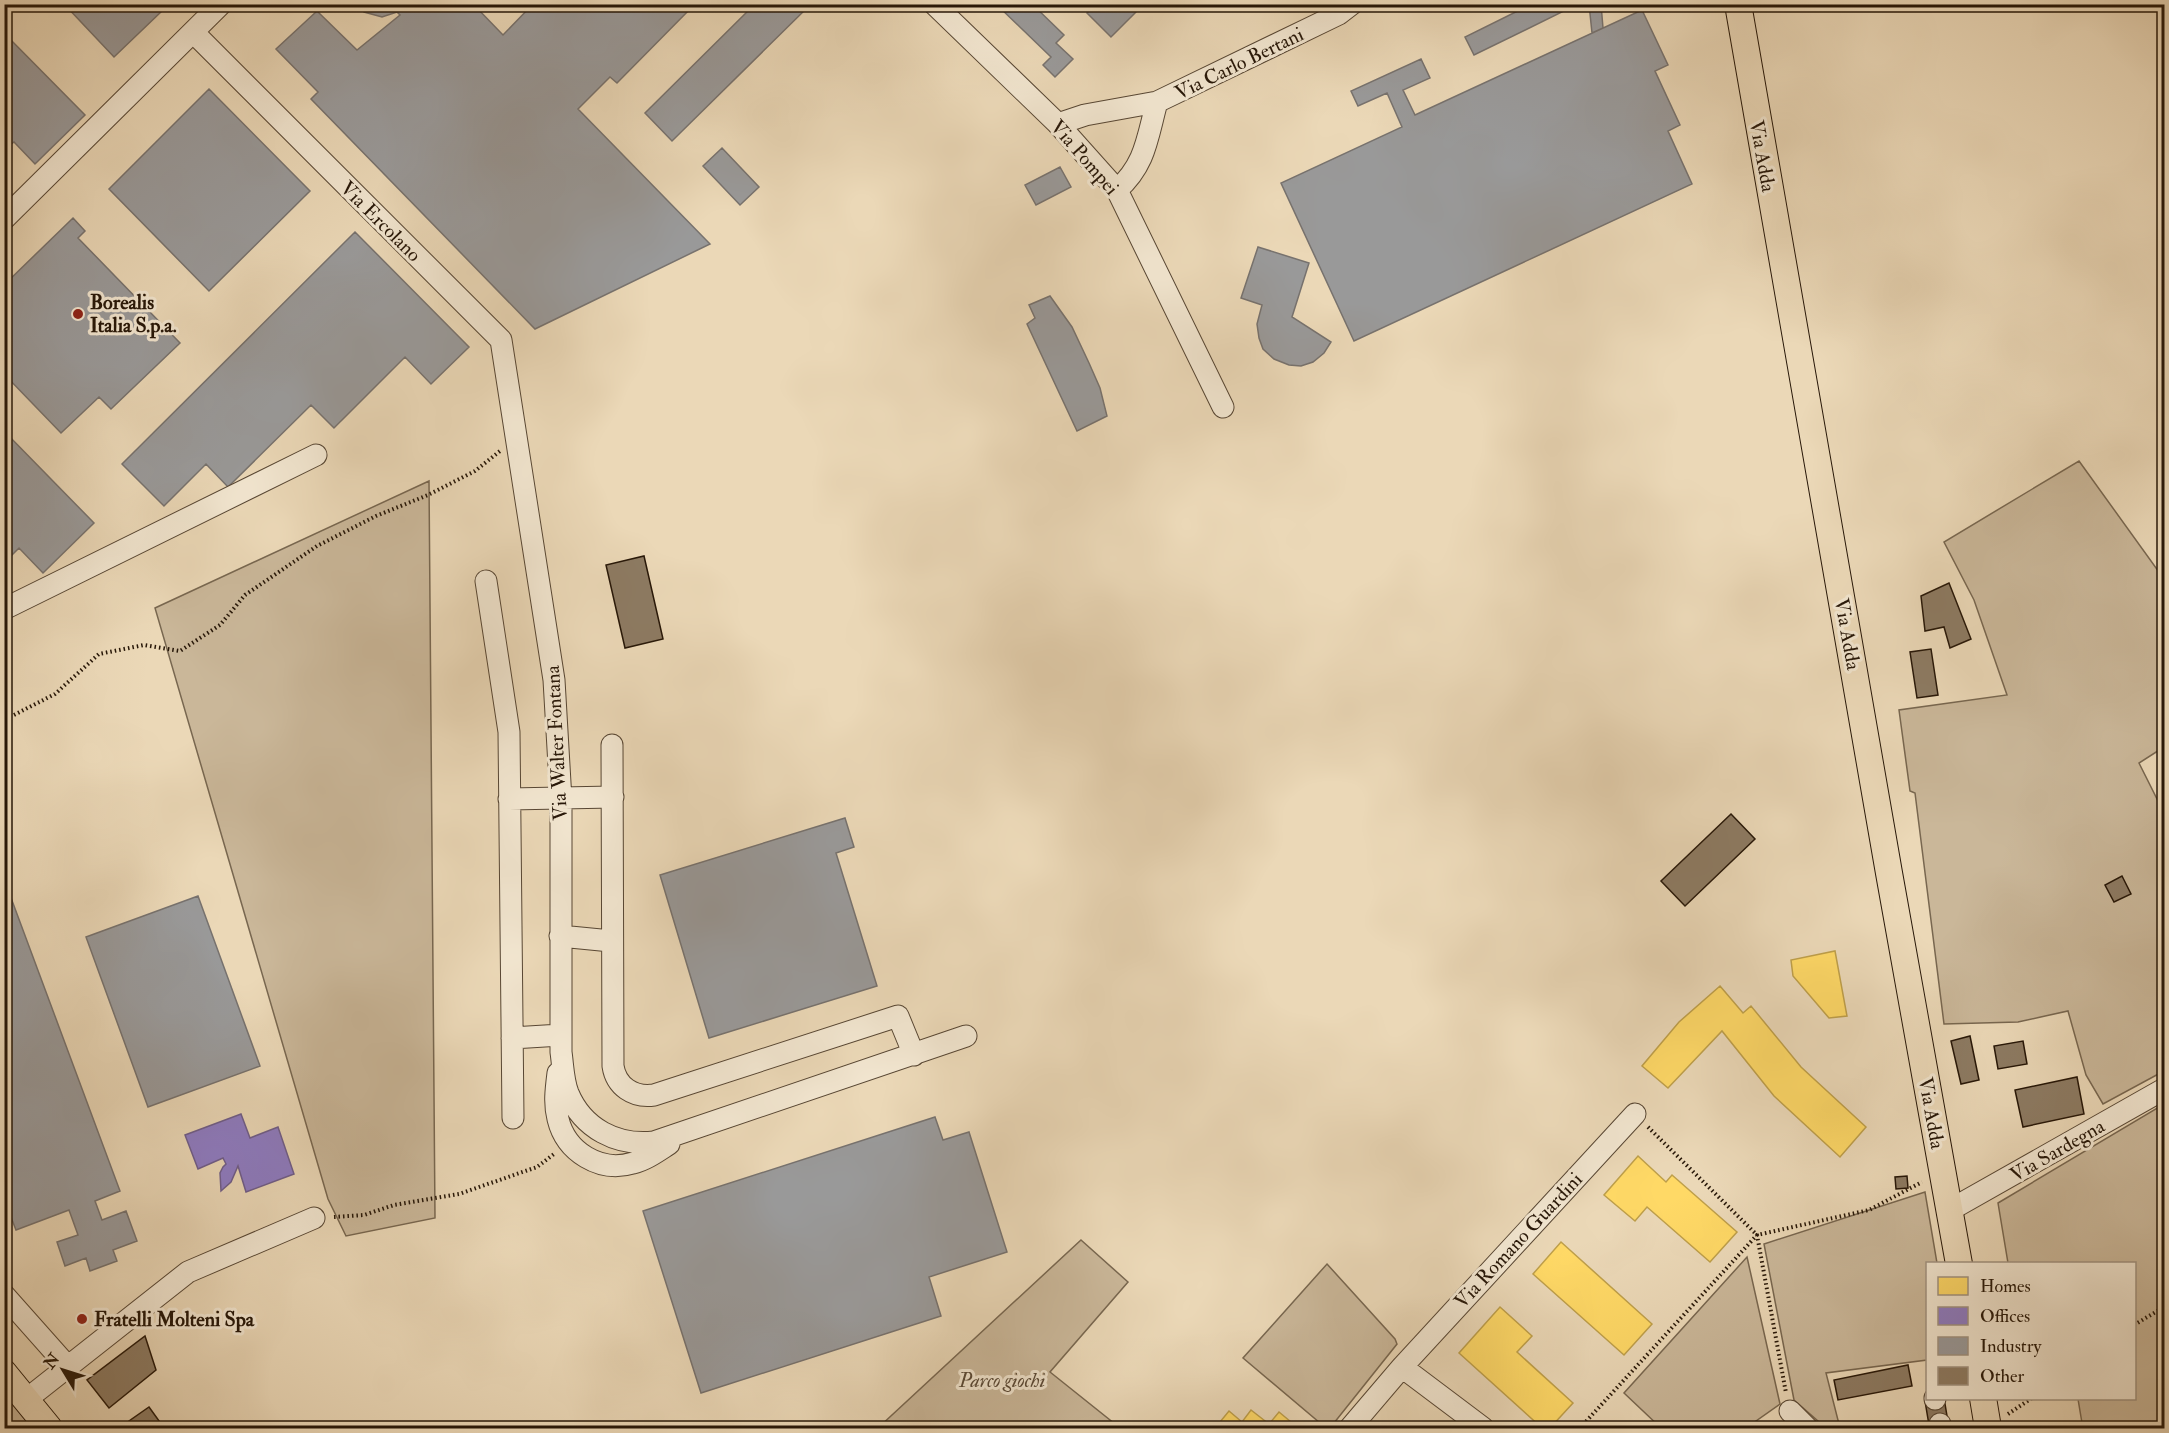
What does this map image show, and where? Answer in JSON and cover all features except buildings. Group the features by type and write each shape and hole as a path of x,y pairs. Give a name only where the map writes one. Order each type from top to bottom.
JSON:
{"main road":[{"name":"Via Adda","path":"1738,4 1764,164 1959,1262"},
{"path":"4,1373 49,1428"},
{"path":"1983,1400 1988,1428"}],"street":[{"path":"4,219 221,4"},
{"name":"Via Pompei","path":"934,4 1058,124 1117,190 1222,407"},
{"name":"Via Carlo Bertani","path":"1058,124 1085,115 1157,102 1339,14 1352,4"},
{"name":"Via Ercolano","path":"192,32 501,340 515,437"},
{"name":"Via Carlo Bertani","path":"1117,190 1135,173 1141,161 1157,102"},
{"name":"Via Walter Fontana","path":"515,437 554,680 561,800 561,1043 564,1080 571,1099 586,1121 602,1133 621,1141 641,1144 661,1141 966,1036"},
{"path":"4,609 316,455"},
{"path":"486,581 509,732 513,1118"},
{"path":"612,745 613,1068 619,1082 633,1093 654,1095 898,1016 914,1055"},
{"path":"509,799 561,800 613,797"},
{"path":"560,936 611,941"},
{"path":"512,1038 561,1043"},
{"name":"Via Walter Fontana","path":"561,1043 556,1106 559,1123 574,1149 589,1159 606,1165 624,1165 641,1160 689,1132"},
{"name":"Via Sardegna","path":"1950,1210 2164,1089"},
{"name":"Via Romano Guardini","path":"1350,1428 1402,1367 1635,1114"},
{"path":"27,1399 188,1272 314,1218"},
{"path":"4,1295 68,1367"},
{"path":"1402,1367 1484,1428"},
{"path":"1790,1411 1807,1428"}],"path":[{"path":"6,719 55,694 99,654 144,645 180,651 220,625 244,595 317,546 376,516 428,495 475,471 515,437"},
{"path":"1635,1114 1757,1235 1790,1411"},
{"path":"314,1218 364,1215 394,1205 459,1194 537,1167 552,1156 567,1139"},
{"path":"1580,1428 1757,1235 1869,1210 1927,1179 1943,1176"},
{"path":"2136,1324 2164,1307"}],"green space":[{"path":"2079,461 2164,579 2164,747 2139,763 2164,813 2164,1071 2103,1104 2086,1075 2068,1011 2018,1022 1944,1024 1915,793 1910,791 1899,710 2007,695 1974,600 1944,542"},
{"path":"429,481 435,1218 346,1236 328,1199 155,608"},
{"path":"2164,1104 2164,1428 2043,1428 2082,1423 2078,1400 2136,1400 2136,1262 2008,1262 1998,1203"},
{"path":"1925,1192 1937,1262 1926,1262 1926,1360 1826,1373 1840,1428 1826,1428 1794,1400 1764,1244"},
{"name":"Parco giochi","path":"1081,1240 1128,1282 1050,1372 1120,1428 878,1428"},
{"path":"1747,1257 1780,1404 1746,1428 1661,1428 1624,1393"},
{"path":"1327,1264 1397,1344 1330,1428 1326,1428 1243,1358"},
{"path":"4,1389 37,1428 5,1428"}],"place":[{"name":"Borealis Italia S.p.a.","path":"78,314"},
{"name":"Fratelli Molteni Spa","path":"82,1319"}]}
